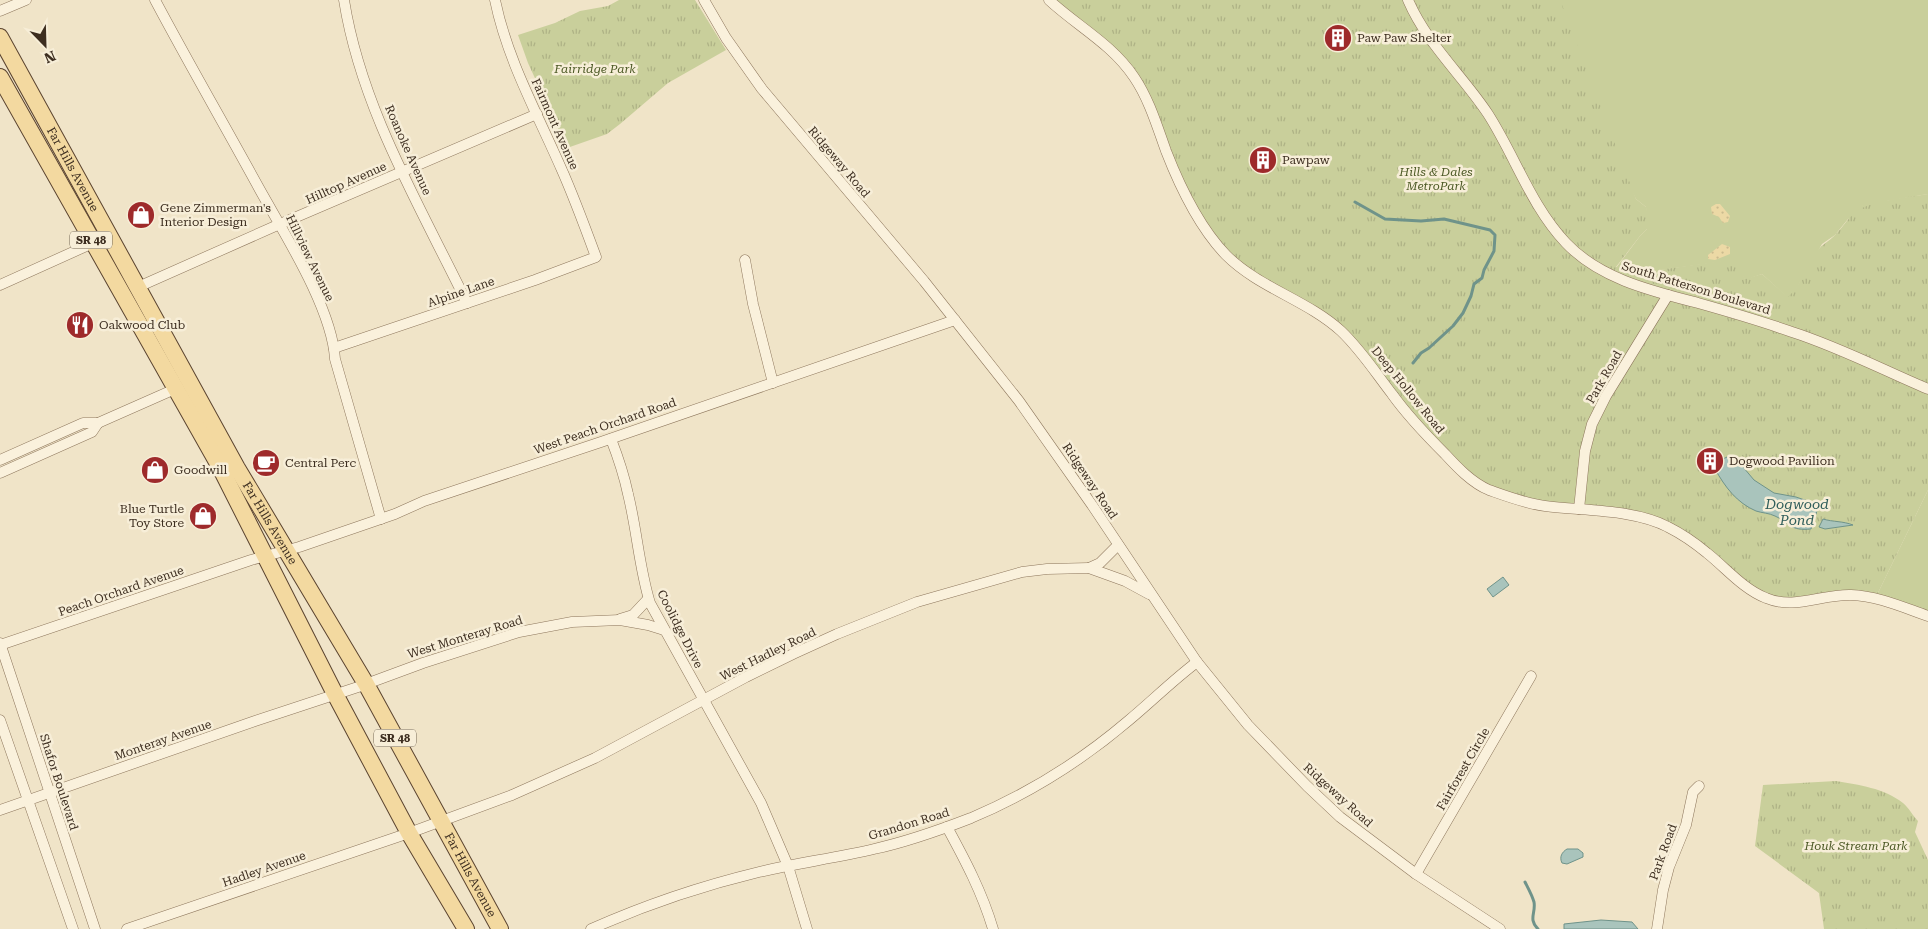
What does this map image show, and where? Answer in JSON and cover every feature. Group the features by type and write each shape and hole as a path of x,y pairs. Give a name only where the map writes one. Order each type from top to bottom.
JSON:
{"main road":[{"name":"Far Hills Avenue","path":"0,36 238,468 366,684 500,929"},
{"name":"Far Hills Avenue","path":"3,88 220,467 257,558 335,694 409,833 466,929"}],"street":[{"path":"0,10 26,0"},
{"name":"Hillview Avenue","path":"155,0 280,224 314,292 334,348 335,359 381,519"},
{"name":"Roanoke Avenue","path":"344,0 361,67 373,103 403,171 467,303"},
{"name":"Fairmont Avenue","path":"496,0 506,39 569,187 596,257"},
{"name":"Ridgeway Road","path":"704,0 726,38 762,89 924,281 985,357 1047,440 1197,662 1248,725 1340,817 1416,874 1500,929"},
{"name":"Deep Hollow Road","path":"1049,0 1108,47 1134,77 1152,110 1171,162 1192,205 1212,237 1227,255 1244,269 1318,313 1339,329 1361,353 1403,408 1455,465 1478,484 1542,506 1631,515 1649,519 1667,527 1706,552 1744,585 1766,598 1782,603 1797,603 1848,595 1876,597 1928,616"},
{"name":"South Patterson Boulevard","path":"1408,0 1416,18 1435,47 1481,104 1498,130 1537,205 1549,223 1566,243 1581,256 1605,272 1648,289 1794,332 1928,389"},
{"path":"3,88 25,82"},
{"name":"Hilltop Avenue","path":"138,287 537,114"},
{"path":"0,285 93,243"},
{"name":"Alpine Lane","path":"334,348 596,257"},
{"path":"745,260 753,304 773,383"},
{"name":"Park Road","path":"1579,509 1586,451 1592,424 1606,396 1668,295"},
{"name":"West Peach Orchard Road","path":"257,558 299,547 381,519 424,501 611,439 955,320"},
{"path":"0,460 83,423 98,423 175,388"},
{"path":"0,473 92,432 98,423"},
{"name":"Coolidge Drive","path":"611,439 620,463 628,494 648,599 761,803 788,866 807,929"},
{"path":"1090,568 1100,563 1118,545"},
{"name":"Peach Orchard Avenue","path":"0,644 257,558"},
{"name":"West Hadley Road","path":"409,833 512,795 559,775 793,654 917,602 1022,572 1047,569 1090,568 1125,581 1151,596"},
{"path":"620,620 633,615 648,599"},
{"name":"West Monteray Road","path":"335,694 431,660 519,632 572,622 620,620 664,630"},
{"name":"Shafor Boulevard","path":"0,644 96,929"},
{"name":"Grandon Road","path":"591,929 666,898 719,882 874,849 947,827 1007,802 1075,761 1127,722 1197,662"},
{"name":"Fairforest Circle","path":"1416,874 1530,676"},
{"name":"Monteray Avenue","path":"0,810 335,694"},
{"path":"0,720 73,929"},
{"name":"Park Road","path":"1657,929 1663,890 1669,867 1686,826 1693,792 1699,786"},
{"path":"947,827 970,868 985,902 993,929"},
{"name":"Hadley Avenue","path":"127,929 409,833"}],"green space":[{"name":"Fairridge Park","path":"619,0 695,0 726,50 668,83 607,134 567,148 528,63 518,35 555,23 580,11 608,6"},
{"name":"Hills & Dales MetroPark","path":"1049,0 1535,0 1562,5 1636,199 1646,207 1649,219 1647,229 1616,267 1638,273 1735,259 1745,279 1762,274 1788,297 1796,288 1816,252 1839,231 1856,211 1884,201 1928,194 1928,490 1876,597 1766,598 1667,527 1488,489 1455,465 1339,329 1244,269 1201,222 1134,77"},
{"path":"1535,0 1928,0 1928,194 1887,201 1848,219 1835,235 1822,244 1795,291 1788,298 1762,274 1745,280 1734,260 1638,273 1616,268 1647,229 1646,207 1636,199"},
{"path":"1928,490 1928,616 1876,597"},
{"name":"Houk Stream Park","path":"1836,781 1871,788 1888,794 1903,803 1918,821 1915,832 1928,860 1928,929 1824,929 1819,893 1755,846 1763,785"}],"sand":[{"path":"1720,204 1730,216 1728,222 1723,223 1719,217 1712,214 1711,207"},
{"path":"1722,244 1730,247 1730,254 1715,260 1708,259 1708,255"}],"water":[{"name":"Dogwood Pond","path":"1727,457 1738,461 1754,480 1774,493 1796,497 1819,505 1811,529 1795,528 1775,516 1749,508 1737,499 1727,488 1715,469 1721,460"},
{"path":"1823,519 1853,525 1825,529 1819,527"},
{"path":"1503,577 1509,585 1493,597 1487,589"},
{"path":"1567,849 1578,849 1583,853 1583,857 1567,864 1562,863 1562,855"},
{"path":"1601,920 1632,922 1638,929 1564,929 1564,924"}],"waterway":[{"path":"1355,202 1385,219 1421,221 1444,219 1490,230 1495,235 1494,251 1482,278 1474,284 1463,313 1453,326 1421,353 1413,363"},
{"path":"1525,882 1534,902 1533,922 1538,929"}],"place":[{"name":"Paw Paw Shelter","path":"1338,38"},
{"name":"Pawpaw","path":"1263,160"},
{"name":"Gene Zimmerman's Interior Design","path":"141,215"},
{"name":"Oakwood Club","path":"80,325"},
{"name":"Dogwood Pavilion","path":"1710,461"},
{"name":"Central Perc","path":"266,463"},
{"name":"Goodwill","path":"155,470"},
{"name":"Blue Turtle Toy Store","path":"203,516"}]}
